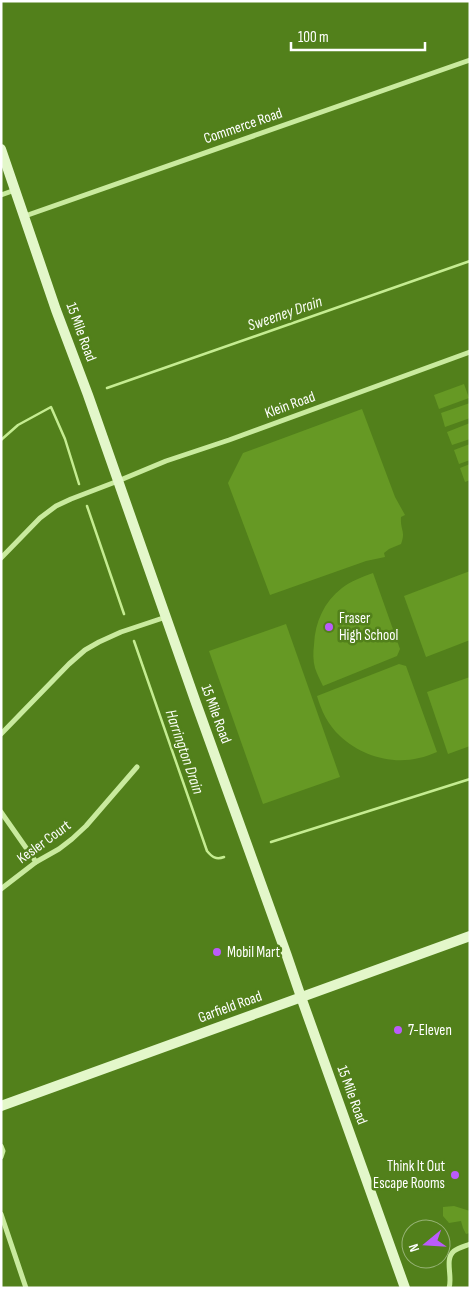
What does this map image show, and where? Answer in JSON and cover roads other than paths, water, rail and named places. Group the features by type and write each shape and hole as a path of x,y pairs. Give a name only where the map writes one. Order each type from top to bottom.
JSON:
{"main road":[{"name":"15 Mile Road","path":"1,149 6,176 16,190 56,310 88,394 251,853 300,997 405,1288"},
{"name":"Garfield Road","path":"1,1106 470,936"}],"street":[{"name":"Commerce Road","path":"25,216 470,60"},
{"path":"1,195 16,190"},
{"name":"Klein Road","path":"1,558 47,512 70,498 166,461 470,352"},
{"path":"1,734 85,650 121,632 166,617"},
{"name":"Kesler Court","path":"1,889 36,862 59,849 86,826 137,767"},
{"path":"1,812 36,862"},
{"path":"1,1146 3,1151 1,1157"},
{"path":"1,1214 26,1288"},
{"path":"449,1288 451,1282 449,1265 451,1255 454,1251 470,1244"}],"waterway":[{"name":"Sweeney Drain","path":"107,388 470,261"},
{"name":"Harrington Drain","path":"1,440 18,425 51,407 65,439 79,484"},
{"name":"Harrington Drain","path":"87,506 124,614"},
{"name":"Harrington Drain","path":"134,641 207,851 214,857 224,857"},
{"name":"Harrington Drain","path":"271,842 470,779"}],"place":[{"name":"Fraser High School","path":"329,627"},
{"name":"Mobil Mart","path":"217,952"},
{"name":"7-Eleven","path":"398,1030"},
{"name":"Think It Out Escape Rooms","path":"455,1175"}]}
